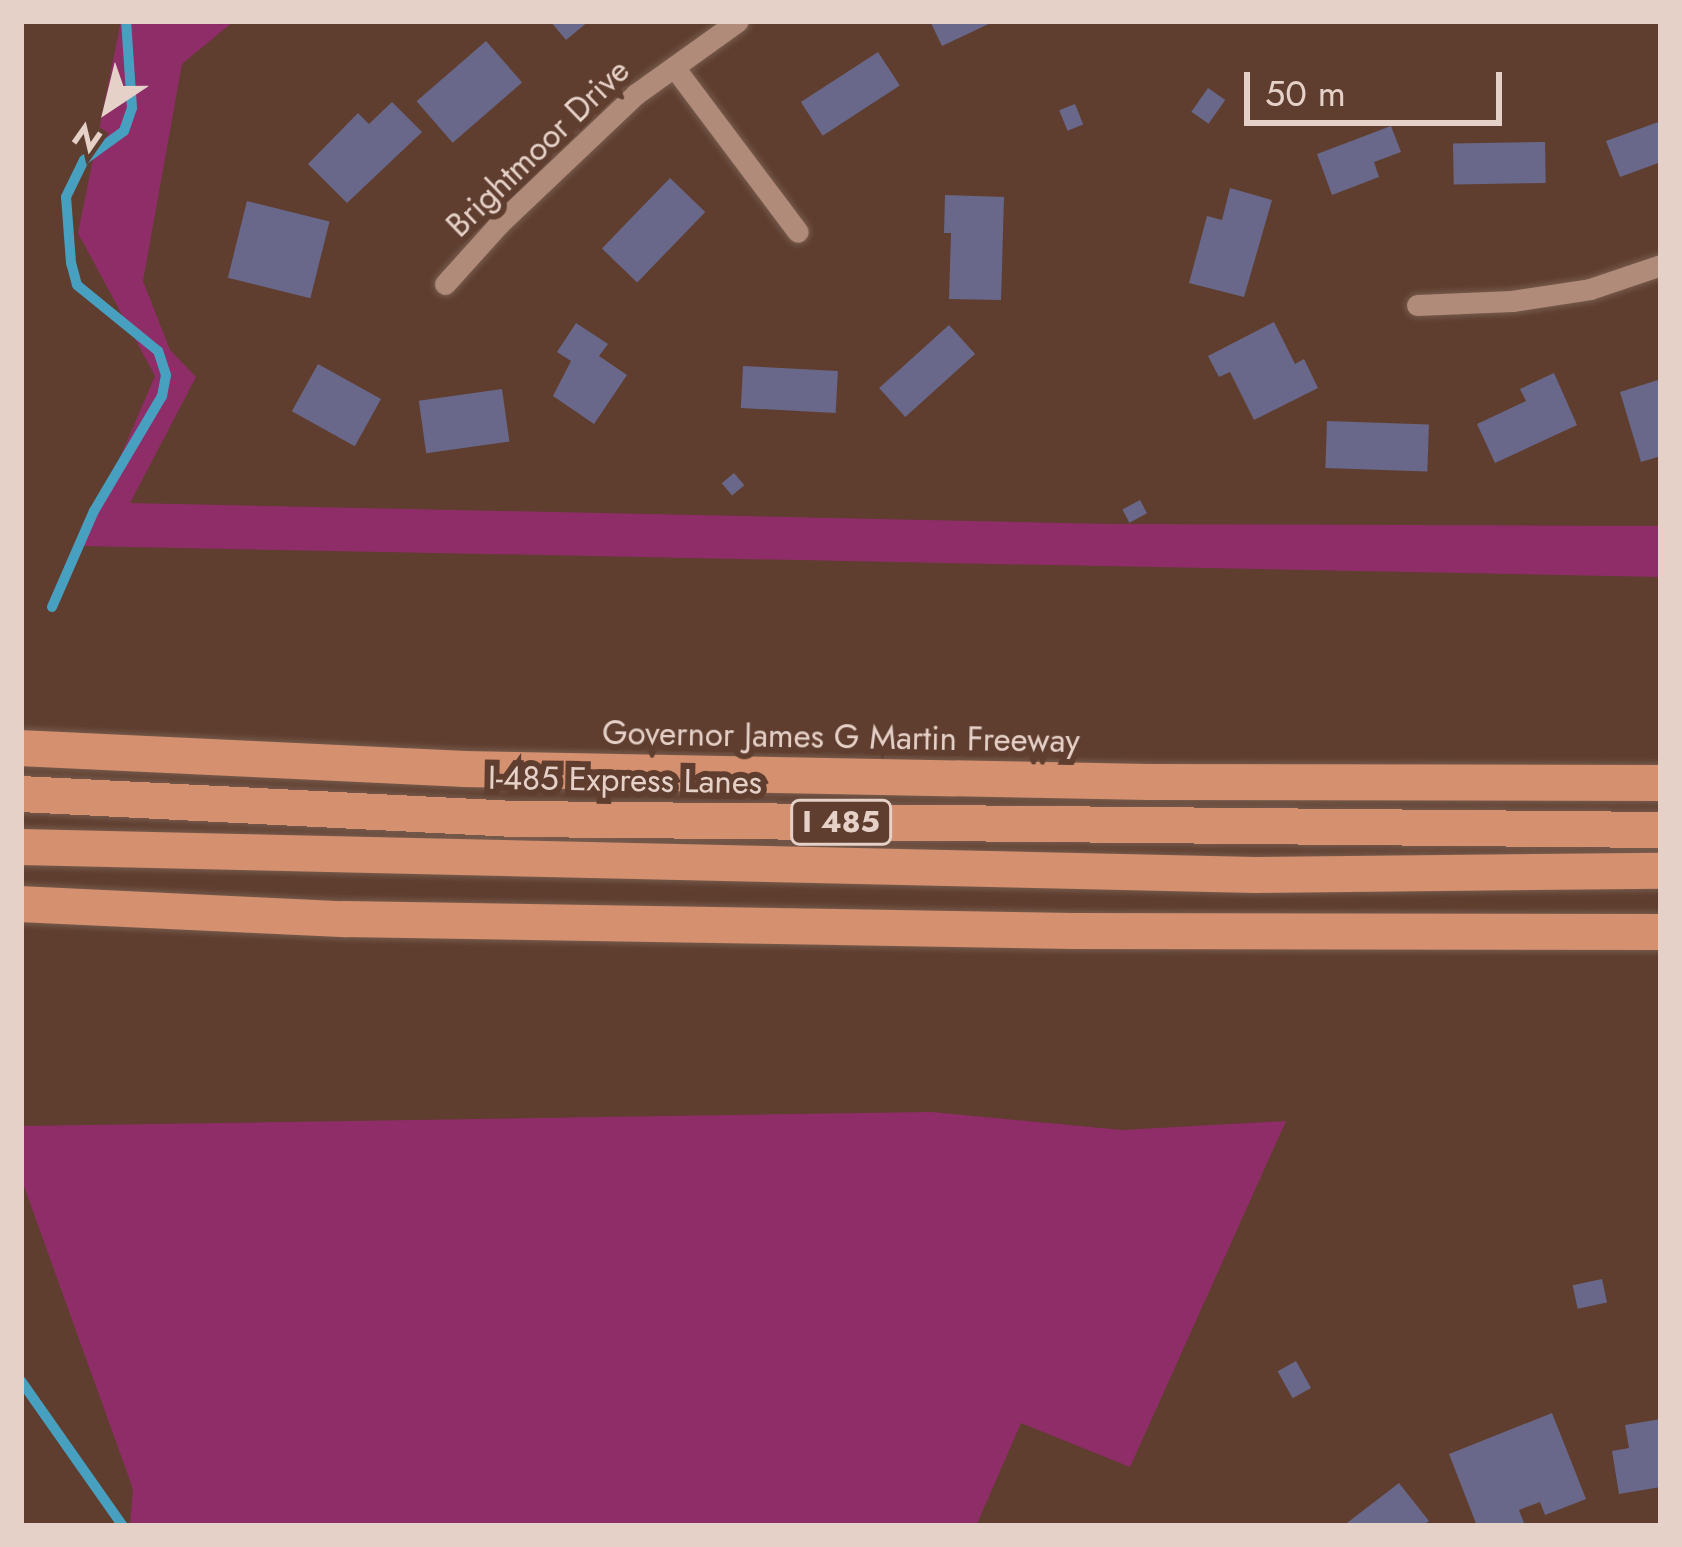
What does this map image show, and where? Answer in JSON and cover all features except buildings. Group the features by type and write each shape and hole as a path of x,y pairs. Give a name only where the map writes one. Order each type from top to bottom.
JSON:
{"highway":[{"name":"Governor James G Martin Freeway","path":"21,748 488,770 1149,782 1661,783"},
{"name":"I-485 Express Lanes","path":"21,794 516,819 1661,830"},
{"name":"I 485","path":"21,847 1256,875 1661,871"},
{"path":"21,904 392,920 1661,932"}],"street":[{"name":"Brightmoor Drive","path":"446,284 500,224 636,94 738,21"},
{"path":"674,67 799,232"},
{"path":"1417,305 1512,301 1590,290 1661,265"}],"shaded area":[{"path":"121,21 234,21 182,64 143,281 170,350 196,377 130,503 1110,524 1661,526 1661,577 82,546 155,376 78,233"},
{"path":"931,1112 1122,1130 1286,1121 1130,1467 1021,1423 976,1526 130,1526 133,1489 21,1178 21,1126"}],"waterway":[{"path":"52,607 94,511 162,396 166,375 158,351 77,285 71,263 66,197 84,160 124,131 132,108 126,21"},
{"path":"21,1381 123,1526"}]}
